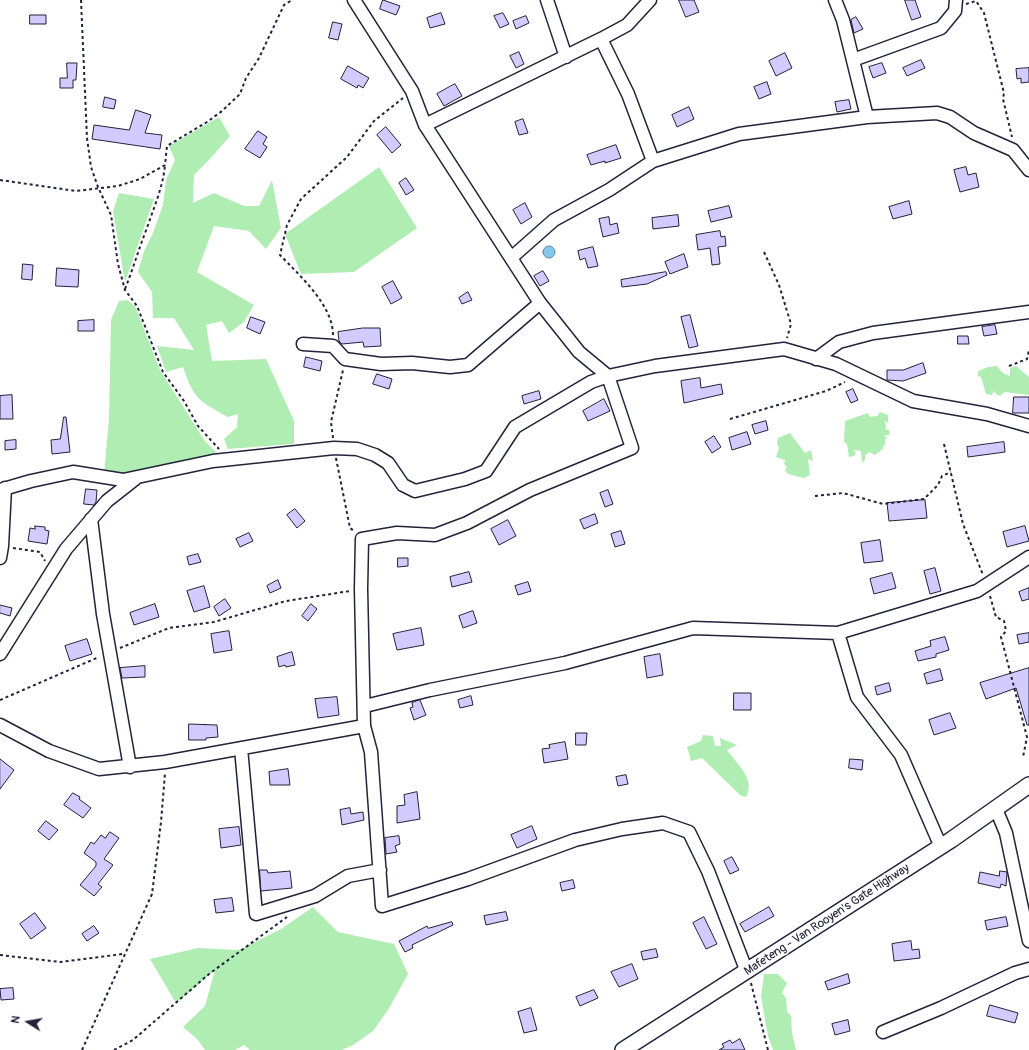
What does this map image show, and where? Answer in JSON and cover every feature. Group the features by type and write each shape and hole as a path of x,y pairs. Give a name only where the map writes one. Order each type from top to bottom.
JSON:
{"main road":[{"name":"Mafeteng - Van Rooyen's Gate Highway","path":"623,1050 941,847 1029,785"}],"street":[{"path":"354,0 412,91 426,125 540,303 579,352 608,376 632,448 530,490 467,523 435,535 397,533 362,539 361,589 365,706 364,726 371,752 382,906 468,879 576,840 622,829 663,823 689,832 708,871 747,972"},
{"path":"547,0 566,57"},
{"path":"426,125 601,39 626,24 650,0"},
{"path":"836,0 867,117"},
{"path":"853,60 941,28 955,11 956,0"},
{"path":"601,39 628,94 653,161"},
{"path":"511,258 554,220 609,190 653,161 739,134 867,117 937,113 950,117 974,133 1013,150 1029,170"},
{"path":"303,344 333,346 345,359 381,364 412,363 450,367 468,364 540,303"},
{"path":"816,359 839,342 873,333 1029,312"},
{"path":"1,552 3,489 73,472 123,480 191,465 334,448 357,449 375,455 388,463 403,485 415,491 440,486 486,471 515,427 590,382 608,376 656,366 784,349 836,364 913,401 987,414 1029,426"},
{"path":"0,654 66,548 107,501 136,478"},
{"path":"91,519 103,614 130,766"},
{"path":"365,706 430,690 565,663 693,628 838,633 977,591 1029,557"},
{"path":"838,633 857,697 901,755 941,847"},
{"path":"0,724 48,751 99,769 165,762 364,726"},
{"path":"241,748 256,914 315,896 348,876 380,870"},
{"path":"996,809 1006,833 1029,941"},
{"path":"882,1032 1029,969"}],"path":[{"path":"81,0 87,138 91,167 98,188 111,215 118,264 125,290 137,306 163,372 184,400 198,426 228,460"},
{"path":"125,290 138,258 146,229 159,196 167,146 212,119 240,94 246,78 259,58 284,5 292,0"},
{"path":"976,2 984,13 1004,93 1003,99 1009,121 1013,150"},
{"path":"333,346 333,328 319,299 280,255 287,225 301,199 346,157 374,121 412,91"},
{"path":"0,180 76,191 118,186 140,179 165,165"},
{"path":"764,252 779,285 791,324 784,349"},
{"path":"1009,366 1027,359 1029,350"},
{"path":"345,359 331,422 334,448 350,528 362,539"},
{"path":"730,419 826,391 858,375"},
{"path":"944,444 963,524 986,584 996,617 1004,621 1006,631 1001,637 1027,737 1023,757"},
{"path":"815,496 843,493 882,504 924,499 938,484 942,476 951,472"},
{"path":"1,552 40,552 52,572"},
{"path":"0,700 169,628 214,622 286,601 361,589"},
{"path":"82,1050 152,894 161,822 165,762"},
{"path":"114,1050 133,1040 209,974 290,914"},
{"path":"0,954 60,962 124,954"},
{"path":"747,972 754,990 768,1050"}],"green space":[{"path":"219,117 230,136 194,175 193,203 214,193 244,206 259,206 272,180 281,228 266,249 249,231 214,226 197,272 254,305 244,322 229,333 222,321 206,325 212,361 266,359 294,421 294,444 228,449 224,439 237,427 238,414 228,417 204,403 194,393 183,367 166,372 157,346 194,350 174,318 153,318 152,292 138,272 144,251 153,233 163,205 166,180 175,160 169,146"},
{"path":"379,167 417,228 354,272 301,274 285,234"},
{"path":"119,193 154,199 125,282 113,211"},
{"path":"127,300 135,306 160,370 205,441 217,453 132,475 104,474 109,419 111,320 119,301"},
{"path":"997,366 1003,373 1010,376 1010,368 1016,366 1029,377 1029,395 1005,392 1000,396 994,391 992,395 986,394 981,377 978,376 978,371 988,367"},
{"path":"880,412 888,415 888,423 885,421 886,430 889,430 890,435 884,435 887,438 885,439 885,446 883,445 883,449 875,455 870,452 865,455 865,460 862,463 861,451 853,450 856,453 854,456 849,457 847,444 844,442 845,421 868,413 870,417 877,416"},
{"path":"790,433 805,453 811,450 813,461 808,459 810,475 804,478 788,474 785,470 787,467 784,464 785,460 776,457 779,448 777,443 778,438"},
{"path":"703,735 713,736 715,746 721,746 720,738 737,745 727,750 740,766 747,778 749,784 746,797 740,795 702,758 691,761 687,747 701,741"},
{"path":"313,907 338,932 394,944 408,974 388,1010 373,1031 353,1045 342,1050 250,1050 244,1045 235,1050 205,1050 198,1040 183,1027 205,1006 215,970 176,1003 150,959 198,948 239,950 281,929"},
{"path":"764,974 778,974 787,983 782,993 786,998 787,1012 791,1016 792,1033 796,1050 773,1050 768,1036 761,997"}],"water":[{"path":"547,246 551,246 555,252 551,258 547,258 543,254 543,250"}],"building":[{"path":"383,0 400,6 396,15 380,9"},
{"path":"679,0 694,0 699,12 686,17"},
{"path":"905,0 915,0 921,17 912,20"},
{"path":"441,13 445,24 430,28 427,18"},
{"path":"503,13 509,24 500,28 494,16"},
{"path":"30,15 46,15 46,24 30,24"},
{"path":"526,16 529,23 516,29 513,21"},
{"path":"856,17 863,29 854,33 851,20"},
{"path":"333,22 342,24 338,40 329,38"},
{"path":"519,52 524,64 516,68 510,56"},
{"path":"785,53 792,68 776,76 769,61"},
{"path":"921,60 925,68 907,76 903,68"},
{"path":"67,63 77,63 76,80 73,80 73,88 60,88 60,78 67,78"},
{"path":"882,63 886,73 873,78 869,67"},
{"path":"348,66 369,78 363,88 358,85 357,88 341,79"},
{"path":"1029,68 1029,82 1021,83 1021,78 1017,79 1016,69"},
{"path":"767,82 771,94 759,99 754,87"},
{"path":"455,84 462,96 444,106 437,94"},
{"path":"105,97 116,100 114,109 103,107"},
{"path":"849,100 851,109 837,112 835,102"},
{"path":"689,107 694,119 677,127 672,115"},
{"path":"136,110 151,115 145,133 162,135 160,149 92,139 94,125 129,130"},
{"path":"523,119 528,133 519,135 515,122"},
{"path":"386,127 401,145 392,153 377,135"},
{"path":"258,131 267,137 263,144 267,147 260,158 245,149"},
{"path":"616,145 621,158 605,163 605,161 591,165 587,155"},
{"path":"966,167 968,175 976,173 979,187 960,192 954,170"},
{"path":"406,178 414,190 406,195 399,183"},
{"path":"909,201 912,214 893,219 889,207"},
{"path":"525,203 532,217 521,224 513,210"},
{"path":"729,206 732,217 711,222 708,211"},
{"path":"678,215 679,226 653,229 652,218"},
{"path":"609,217 610,225 617,223 619,233 603,237 599,219"},
{"path":"720,231 721,237 725,236 726,246 718,247 720,264 712,265 710,248 698,250 696,235"},
{"path":"593,247 598,266 588,268 585,258 580,260 578,251"},
{"path":"684,254 688,267 670,274 665,262"},
{"path":"23,264 33,265 32,280 22,279"},
{"path":"57,268 79,270 78,287 56,286"},
{"path":"543,271 549,281 540,286 534,276"},
{"path":"666,272 667,275 647,284 622,287 621,280"},
{"path":"393,281 402,298 391,304 382,287"},
{"path":"468,292 472,300 462,304 459,298"},
{"path":"690,315 698,346 689,348 681,317"},
{"path":"251,317 265,322 260,334 247,328"},
{"path":"94,320 94,331 78,331 78,321"},
{"path":"995,325 997,334 984,336 982,327"},
{"path":"363,328 380,328 381,346 364,347 363,342 342,344 339,341 338,332"},
{"path":"958,336 968,336 969,344 958,344"},
{"path":"306,357 322,361 320,371 304,367"},
{"path":"923,363 926,373 903,381 887,380 887,370 903,370"},
{"path":"377,374 392,379 389,389 373,384"},
{"path":"700,378 701,388 721,384 723,394 684,403 681,381"},
{"path":"853,389 858,400 851,403 846,392"},
{"path":"539,391 541,399 524,404 522,396"},
{"path":"12,395 13,419 0,419 0,396"},
{"path":"1014,397 1029,397 1029,413 1013,413"},
{"path":"604,399 610,411 588,421 583,411"},
{"path":"64,417 66,417 70,452 52,454 51,440 60,439"},
{"path":"766,421 768,430 755,434 752,425"},
{"path":"747,432 751,444 732,450 729,438"},
{"path":"714,436 721,447 712,453 705,442"},
{"path":"16,440 16,449 5,450 5,441"},
{"path":"1004,442 1005,452 968,457 967,447"},
{"path":"86,489 97,490 96,502 94,505 84,504"},
{"path":"608,490 613,504 605,507 600,493"},
{"path":"925,500 927,518 889,521 887,503"},
{"path":"295,509 305,521 297,528 287,515"},
{"path":"595,514 598,523 584,529 580,520"},
{"path":"508,520 516,536 499,545 491,529"},
{"path":"35,526 45,527 45,530 49,531 47,544 28,541 30,528 35,529"},
{"path":"1025,526 1029,541 1007,547 1003,532"},
{"path":"621,531 625,544 615,547 611,534"},
{"path":"249,533 253,541 240,547 236,539"},
{"path":"880,540 883,561 864,563 861,543"},
{"path":"198,554 201,562 189,565 187,557"},
{"path":"398,558 408,558 408,566 398,567"},
{"path":"935,568 941,591 930,594 924,571"},
{"path":"469,572 472,582 452,587 450,577"},
{"path":"892,573 896,588 874,594 870,579"},
{"path":"278,580 281,588 270,593 267,586"},
{"path":"528,582 531,591 518,595 515,586"},
{"path":"204,586 210,607 194,612 187,591"},
{"path":"1029,588 1029,599 1022,601 1019,592"},
{"path":"225,599 231,608 219,616 214,607"},
{"path":"155,604 159,617 134,625 130,613"},
{"path":"311,604 317,609 308,621 302,616"},
{"path":"0,605 12,608 10,616 0,613"},
{"path":"473,611 477,623 463,628 459,616"},
{"path":"421,628 424,645 397,650 393,634"},
{"path":"229,631 232,650 214,653 211,634"},
{"path":"1029,633 1029,642 1019,644 1017,635"},
{"path":"945,637 949,650 936,654 936,657 918,661 915,651 931,646 930,641"},
{"path":"87,639 92,654 70,661 65,646"},
{"path":"292,652 295,665 286,667 285,665 279,667 277,657"},
{"path":"660,654 663,675 647,678 644,657"},
{"path":"145,666 145,677 122,678 120,668"},
{"path":"1029,668 1029,725 1027,725 1016,688 986,699 980,683"},
{"path":"940,669 943,680 927,684 924,674"},
{"path":"889,683 891,691 877,695 875,687"},
{"path":"734,693 751,693 751,710 734,710"},
{"path":"471,696 473,705 460,708 458,700"},
{"path":"337,697 339,715 318,718 315,699"},
{"path":"420,700 426,715 414,720 410,708 413,707 412,703"},
{"path":"950,713 956,728 934,735 929,720"},
{"path":"189,724 217,725 218,737 206,738 206,740 189,740"},
{"path":"576,733 587,733 586,745 576,745"},
{"path":"565,742 568,759 544,763 542,749 550,748 549,745"},
{"path":"0,759 14,770 0,789"},
{"path":"850,759 863,760 862,770 849,768"},
{"path":"288,769 290,785 270,785 269,772"},
{"path":"626,775 628,784 618,786 616,777"},
{"path":"417,792 420,819 397,823 397,806 405,805 404,795"},
{"path":"73,793 80,797 79,799 91,808 83,818 64,805"},
{"path":"350,808 351,814 363,812 364,820 342,825 340,810"},
{"path":"46,821 58,830 49,840 38,831"},
{"path":"532,826 537,839 517,848 511,835"},
{"path":"239,827 241,845 221,848 219,829"},
{"path":"110,832 119,838 104,859 113,865 98,884 102,887 94,896 80,885 96,866 96,862 84,853 91,842 94,844 101,835 105,838"},
{"path":"399,836 400,844 395,846 397,852 386,854 385,838"},
{"path":"732,857 739,870 730,874 724,861"},
{"path":"260,870 267,870 268,873 290,871 292,888 261,891"},
{"path":"1000,871 1007,872 1006,886 1001,884 1000,888 978,883 980,872 999,876"},
{"path":"573,880 575,888 562,891 560,883"},
{"path":"232,898 234,911 216,913 214,900"},
{"path":"769,907 774,916 745,932 740,924"},
{"path":"506,912 508,920 486,925 484,916"},
{"path":"35,913 46,928 31,939 20,924"},
{"path":"704,917 717,944 706,949 693,923"},
{"path":"1006,917 1008,926 987,930 985,921"},
{"path":"452,922 453,925 412,945 413,948 405,952 399,941 427,926 428,928"},
{"path":"94,926 99,933 87,941 82,934"},
{"path":"911,941 912,950 919,949 920,958 894,961 892,944"},
{"path":"656,949 658,957 643,960 641,952"},
{"path":"632,964 638,979 619,987 611,972"},
{"path":"848,974 850,983 828,990 825,982"},
{"path":"13,988 14,999 1,1000 0,989"},
{"path":"594,990 598,998 580,1006 576,997"},
{"path":"990,1005 1018,1013 1015,1023 987,1016"},
{"path":"531,1008 537,1030 524,1033 518,1012"},
{"path":"848,1020 850,1031 835,1035 832,1024"},
{"path":"740,1039 745,1050 719,1050 724,1047 722,1044 730,1040 732,1043"}]}
